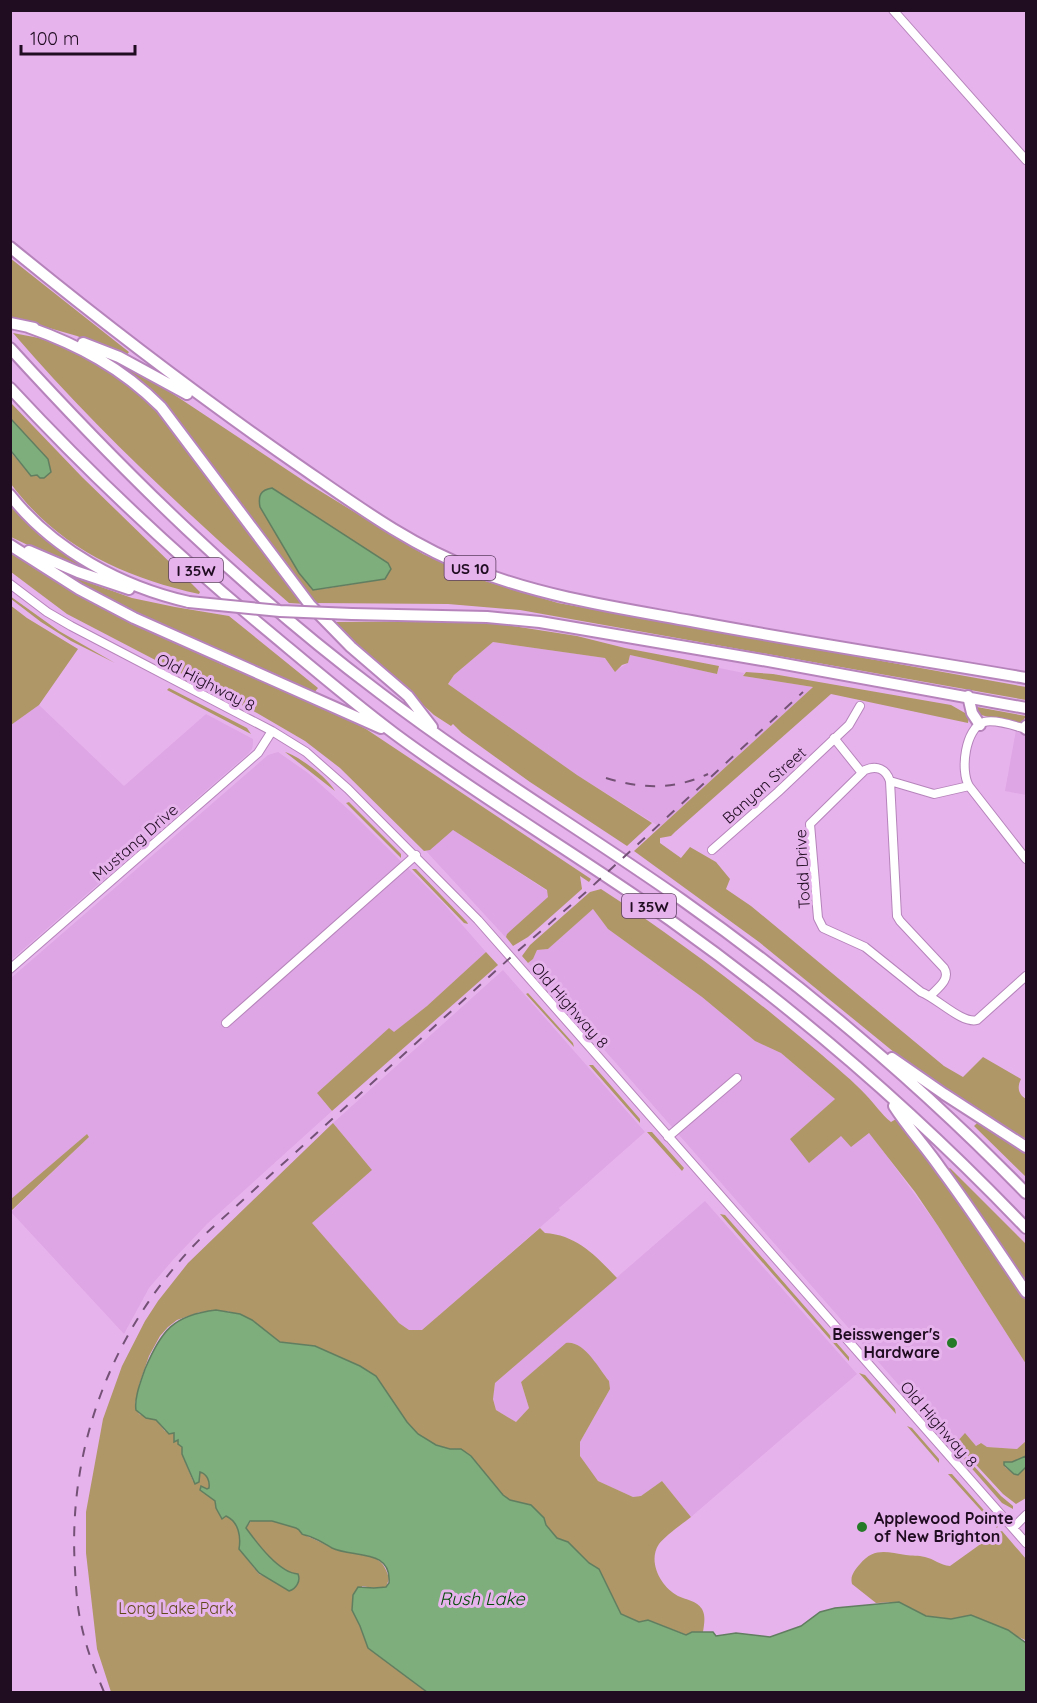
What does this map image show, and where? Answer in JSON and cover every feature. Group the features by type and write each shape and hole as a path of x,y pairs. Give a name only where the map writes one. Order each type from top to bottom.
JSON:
{"highway":[{"name":"US 10","path":"10,247 131,345 228,417 392,530 441,556 501,579 542,591 637,611 1026,678"},
{"path":"10,323 64,335 119,357 228,417"},
{"path":"28,327 55,336 97,356 136,382 176,425 310,605 351,647 408,696 439,736"},
{"name":"I 35W","path":"10,348 113,458 209,551 320,646 381,694 498,778 682,900 780,972 936,1105 1026,1193"},
{"name":"I 35W","path":"10,388 91,472 182,558 309,666 397,735 706,946 799,1018 962,1163 1026,1228"},
{"path":"10,495 34,521 93,564 136,586 189,602 280,611 487,617 540,622 965,695 1026,708"},
{"path":"10,543 79,589 134,618 397,735"},
{"path":"10,543 108,582 177,599"},
{"path":"965,695 972,713 980,724"},
{"path":"837,1019 936,1089 1026,1147"},
{"path":"887,1095 1026,1292"}],"street":[{"path":"894,10 1026,160"},
{"name":"Old Highway 8","path":"10,584 47,612 272,731 306,752 328,770 416,855 478,920 1026,1541"},
{"name":"Banyan Street","path":"712,850 849,725 860,706"},
{"path":"1026,728 990,722 980,724 970,736 964,765 966,782 1026,859"},
{"name":"Mustang Drive","path":"10,969 258,753 272,731"},
{"path":"834,738 862,773 870,768 881,769 890,781 897,916 947,974 930,996"},
{"name":"Todd Drive","path":"862,773 810,824 819,923 827,930 865,947 921,992 966,1020 972,1021 981,1017 1026,976"},
{"path":"890,781 934,794 969,786"},
{"path":"226,1023 416,855"},
{"path":"668,1137 736,1078"},
{"path":"1013,1528 1026,1515"}],"shaded area":[{"path":"493,642 605,658 618,669 628,663 630,655 717,674 719,668 744,673 743,676 813,687 660,827 577,775 448,684 454,675"},
{"path":"39,705 124,786 206,714 253,739 253,744 248,754 11,960 11,725"},
{"path":"1016,730 1026,732 1026,795 1005,791"},
{"path":"278,752 308,773 350,811 443,903 486,952 427,1006 393,1033 389,1028 317,1093 332,1111 207,1224 172,1261 149,1288 124,1334 11,1212 89,1137 87,1134 11,1199 11,978 268,755"},
{"path":"453,830 549,892 548,897 506,937 508,940 426,851"},
{"path":"593,909 608,929 702,997 755,1041 781,1053 835,1099 790,1139 869,1133 878,1144 938,1226 1026,1364 1026,1441 1017,1449 987,1447 980,1443 976,1446 965,1434 956,1443 939,1422 932,1423 528,963 533,959 537,950 548,949"},
{"path":"503,970 645,1132 559,1208 560,1210 422,1330 409,1330 399,1323 311,1223 372,1170 333,1123"},
{"path":"705,1201 857,1374 691,1517 662,1481 641,1496 633,1497 598,1481 589,1471 580,1456 580,1442 610,1389 566,1344 521,1382 529,1408 516,1422 496,1410 493,1398 495,1383"}],"green space":[{"path":"10,258 129,352 126,356 77,336 11,317"},
{"path":"13,333 39,338 76,351 114,372 156,408 305,604 289,603 181,506 78,405"},
{"path":"126,364 143,374 307,483 423,554 482,580 558,603 1026,687 1026,700 520,610 448,604 314,603 123,369","holes":["272,488 323,522 385,579 322,589"]},
{"path":"11,403 82,477 200,592 199,594 144,579 94,557 50,526 30,506 11,484 10,451 31,476 37,475 40,478 48,459 11,419"},
{"path":"10,506 39,535 82,566 80,570 11,537"},
{"path":"10,553 129,621 221,664 323,706 366,729 591,879 589,882 580,876 582,889 528,937 513,946 506,937 507,934 548,897 547,890 453,830 430,850 424,851 340,768 305,741 257,713 67,614 11,572"},
{"path":"65,574 132,598 229,616 318,688 313,694 218,653 124,608"},
{"path":"10,596 59,631 115,663 71,641 41,622"},
{"path":"10,605 78,649 39,705 11,725"},
{"path":"464,621 493,623 577,636 625,648 719,666 717,674 630,655 628,663 615,672 605,658 493,642 454,675 448,684 577,775 652,823 627,846 530,782 453,724 451,726 434,715 333,622"},
{"path":"746,672 773,674 951,705 969,717 968,723 831,694 671,836 660,838 660,843 681,858 690,847 716,862 730,879 726,889 751,906 944,1066 963,1077 983,1057 1021,1079 1019,1090 1026,1099 1026,1142 911,1066 759,942 634,851 813,687 743,676"},
{"path":"169,688 247,728 251,734 167,690"},
{"path":"977,707 1026,716 1017,724 981,715"},
{"path":"285,752 313,768 335,791"},
{"path":"349,802 401,854 401,858 346,803"},
{"path":"412,869 416,869 468,924 464,923"},
{"path":"601,889 742,990 845,1075 891,1122 896,1119 916,1142 1026,1300 1026,1364 915,1192 869,1133 851,1147 841,1136 809,1163 790,1139 835,1099 781,1053 755,1041 702,997 608,929 593,909 548,949 537,950 533,959 528,963 522,956 530,945 590,892"},
{"path":"486,952 498,965 332,1111 317,1093 389,1028 394,1032 427,1006"},
{"path":"528,993 573,1043 574,1047 526,994"},
{"path":"589,1065 593,1065 640,1119 640,1123"},
{"path":"979,1121 1026,1151 1026,1177 974,1126"},
{"name":"Long Lake Park","path":"333,1123 372,1170 312,1223 399,1323 409,1330 422,1330 540,1228 545,1233 576,1242 617,1278 495,1383 493,1399 496,1410 516,1422 529,1408 521,1382 566,1343 579,1346 590,1356 609,1381 610,1389 580,1442 580,1456 598,1481 633,1497 641,1496 662,1481 691,1517 659,1544 655,1566 666,1587 678,1596 700,1606 704,1618 703,1632 692,1632 687,1635 648,1620 639,1622 621,1614 599,1569 589,1563 568,1542 557,1538 546,1525 544,1518 531,1505 510,1500 503,1495 471,1456 436,1445 418,1434 407,1422 376,1376 360,1366 315,1346 280,1342 252,1320 227,1311 200,1312 177,1320 160,1336 149,1356 139,1385 139,1394 135,1403 139,1414 156,1420 165,1431 174,1433 174,1440 178,1439 182,1447 182,1454 193,1481 198,1479 200,1472 206,1476 209,1488 207,1490 201,1486 203,1491 215,1501 222,1518 226,1516 234,1522 240,1540 239,1549 259,1574 277,1582 285,1589 292,1590 299,1581 298,1574 276,1563 256,1541 246,1528 251,1521 272,1521 296,1528 307,1536 333,1548 367,1555 380,1562 389,1579 386,1587 362,1586 360,1626 368,1648 427,1692 111,1692 97,1649 86,1553 86,1512 103,1419 122,1366 145,1321 188,1263"},
{"path":"647,1132 652,1132 684,1168 682,1171"},
{"path":"87,1134 89,1137 11,1211 11,1199"},
{"path":"950,1168 1026,1244 1026,1284 947,1170"},
{"path":"720,1214 725,1215 849,1357 849,1361"},
{"path":"859,1373 865,1375 895,1409 896,1414"},
{"path":"907,1426 912,1428 939,1459 939,1463"},
{"path":"965,1433 976,1446 981,1443 987,1447 1017,1449 1026,1441 1026,1456 1012,1462 1004,1462 1005,1467 1015,1475 1026,1467 1026,1498 1016,1504 1003,1494 956,1443"},
{"path":"954,1444 1013,1506 1013,1509 1002,1503 953,1447"},
{"path":"948,1474 952,1474 998,1526 997,1528"},
{"path":"1002,1531 1026,1559 1026,1643 1025,1640 971,1615 951,1619 926,1616 899,1602 876,1603 852,1584 852,1576 856,1569 870,1555 887,1552 922,1556 950,1566"}],"water":[{"path":"11,419 48,459 51,472 44,478 37,475 31,476 11,451"},
{"path":"272,488 388,563 391,569 385,579 313,590 299,573 260,507 261,494"},
{"name":"Rush Lake","path":"216,1310 240,1314 252,1320 280,1342 315,1346 360,1366 376,1376 407,1422 418,1434 436,1445 461,1449 471,1456 503,1495 510,1500 531,1505 544,1518 546,1525 557,1538 568,1542 589,1563 599,1569 621,1614 639,1622 648,1620 686,1635 692,1632 713,1632 716,1636 736,1633 770,1637 801,1626 820,1612 835,1608 899,1602 926,1616 951,1619 971,1615 1008,1630 1026,1643 1026,1692 427,1692 368,1648 352,1610 353,1595 358,1587 386,1587 389,1583 388,1572 384,1564 369,1556 332,1548 303,1534 296,1528 272,1521 250,1521 246,1528 262,1549 283,1568 298,1574 299,1579 296,1587 289,1591 259,1573 239,1549 240,1540 234,1522 226,1516 222,1519 215,1501 200,1490 201,1486 209,1488 206,1476 200,1472 199,1482 195,1484 182,1454 182,1447 178,1444 178,1440 174,1442 174,1433 169,1434 156,1420 146,1418 136,1410 137,1395 145,1369 163,1335 170,1327 189,1316"},
{"path":"1026,1456 1026,1467 1018,1475 1004,1465 1004,1462 1012,1462"}],"railway":[{"path":"104,1692 86,1644 78,1606 75,1523 79,1477 88,1433 102,1390 143,1309 170,1272 201,1238 586,892 803,692"},
{"path":"606,778 619,782 657,786 683,783 708,774"}],"place":[{"name":"Beisswenger's Hardware","path":"952,1343"},
{"name":"Applewood Pointe of New Brighton","path":"862,1527"}]}
